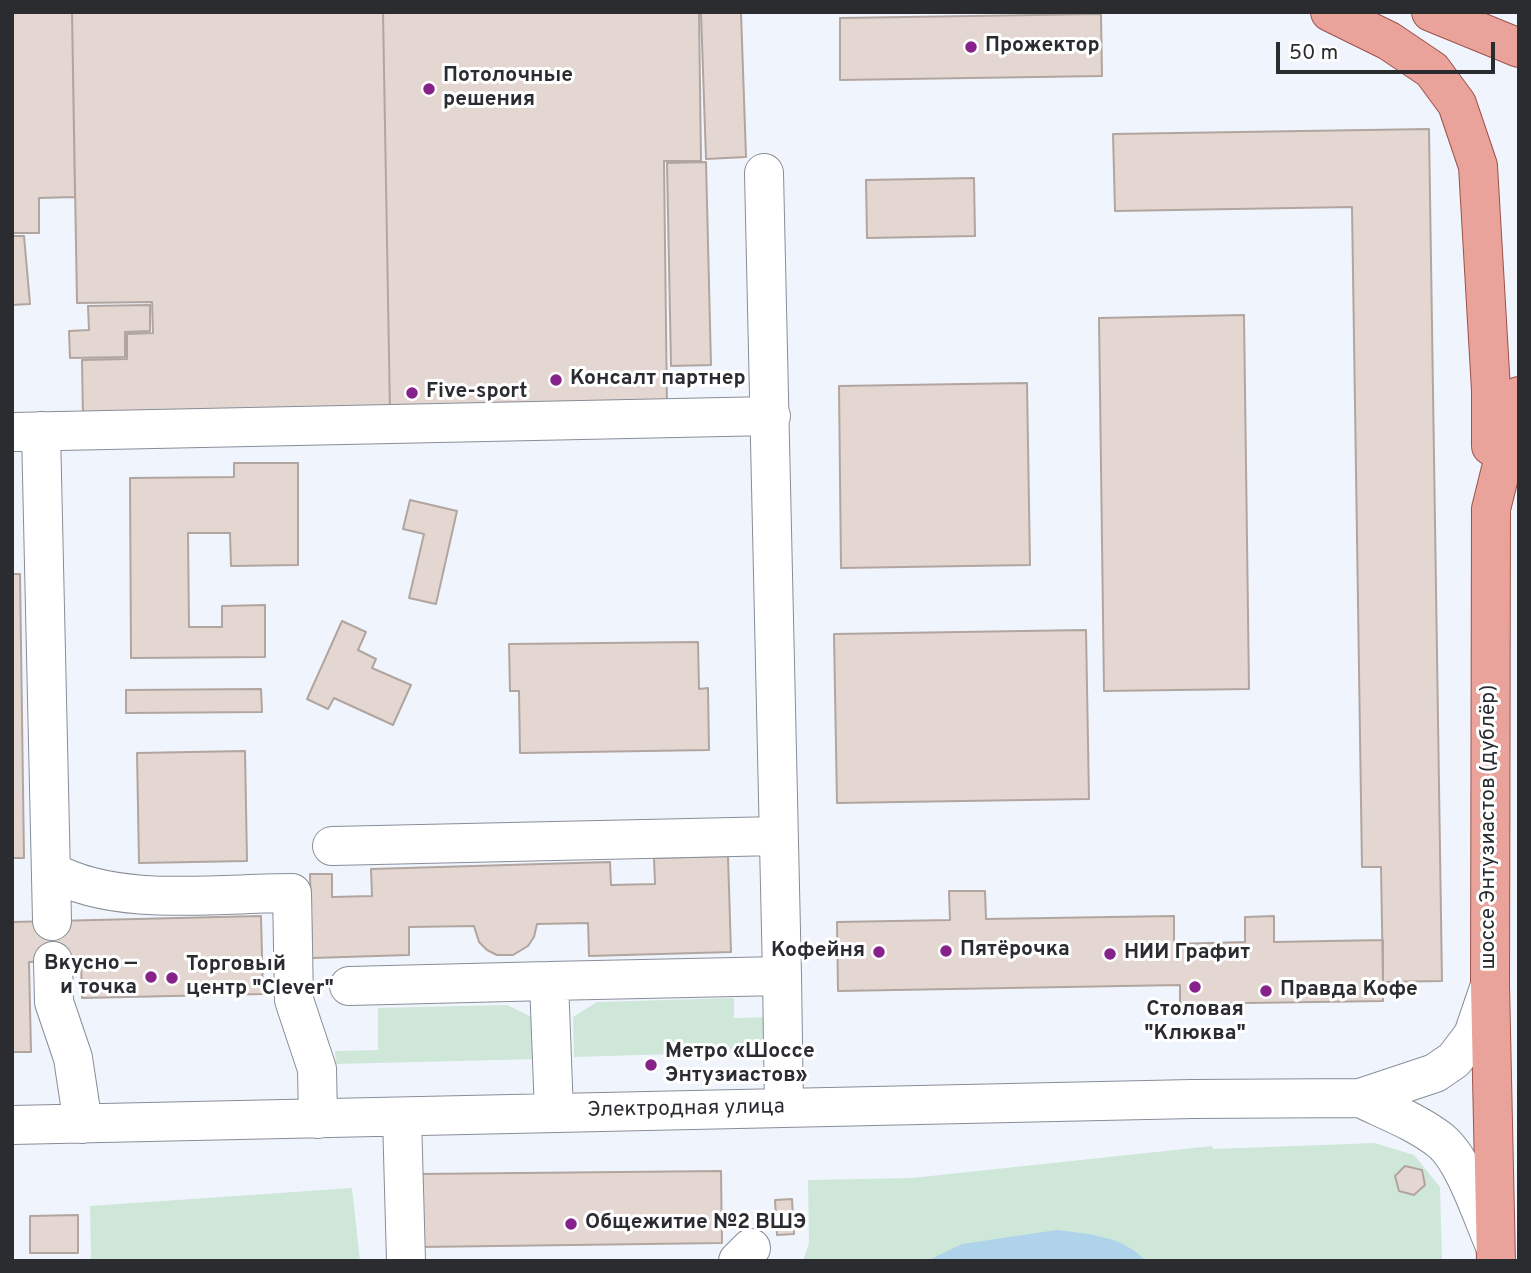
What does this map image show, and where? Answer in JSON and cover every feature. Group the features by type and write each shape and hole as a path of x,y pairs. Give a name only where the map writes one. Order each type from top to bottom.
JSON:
{"main road":[{"path":"1330,12 1388,41 1432,70 1457,104 1478,166 1491,390 1491,509"},
{"path":"1431,12 1519,48"},
{"name":"шоссе Энтузиастов (дублёр)","path":"1495,1253 1490,985 1491,509 1519,396"}],"street":[{"path":"764,173 784,1108"},
{"path":"52,920 27,431 771,416"},
{"path":"332,846 778,836"},
{"path":"51,871 71,882 116,894 292,893 294,1000 317,1069 318,1119"},
{"path":"54,961 54,1002 73,1058 83,1124"},
{"path":"349,986 782,976"},
{"path":"549,981 554,1113"},
{"name":"Электродная улица","path":"12,1125 1192,1098 1360,1098 1435,1073 1454,1060 1473,1035 1490,985"},
{"name":"Электродная улица","path":"1360,1098 1415,1125 1443,1143 1457,1163 1495,1253"},
{"path":"402,1117 406,1261"}],"green space":[{"path":"734,998 734,1018 772,1017 773,1051 574,1057 573,1017 597,1002"},
{"path":"507,1005 538,1020 539,1059 336,1064 335,1051 378,1050 378,1008"},
{"path":"1375,1143 1414,1155 1440,1187 1442,1261 803,1261 809,1243 808,1180 912,1178 1212,1146 1213,1149"},
{"path":"352,1188 360,1261 91,1261 90,1206"}],"water":[{"path":"1057,1230 1116,1241 1146,1261 927,1261 962,1244"}],"building":[{"path":"12,12 72,12 75,197 39,198 39,233 12,233"},
{"path":"72,12 383,12 390,413 83,419 82,360 127,359 127,334 153,333 152,302 77,303"},
{"path":"383,12 699,12 701,161 664,161 667,408 390,413"},
{"path":"701,12 741,12 746,157 706,159"},
{"name":"Прожектор","path":"1101,14 1102,76 840,80 840,18"},
{"path":"1429,129 1442,981 1383,982 1381,867 1362,867 1352,207 1115,211 1113,134"},
{"path":"706,162 711,365 671,366 667,163"},
{"path":"974,178 975,236 867,238 866,180"},
{"path":"12,236 24,236 30,304 12,305"},
{"path":"150,305 150,331 125,332 125,357 70,358 69,331 89,330 88,306"},
{"path":"1244,315 1249,689 1104,691 1099,318"},
{"path":"1027,383 1030,565 841,568 839,386"},
{"path":"234,463 298,463 298,565 231,566 230,533 188,533 189,627 222,627 222,606 265,605 265,657 131,658 130,478 234,477"},
{"path":"410,500 457,511 436,604 409,598 424,534 403,529"},
{"path":"12,574 20,574 24,858 12,858"},
{"path":"342,621 366,632 358,650 376,659 372,668 411,685 393,725 334,698 328,709 307,699"},
{"path":"1086,630 1089,799 837,803 834,634"},
{"path":"698,642 699,689 708,688 709,750 520,753 519,691 510,691 509,644"},
{"path":"261,689 262,712 126,713 126,690"},
{"path":"245,751 247,861 139,863 137,753"},
{"path":"728,856 731,952 589,956 588,923 537,924 534,937 528,946 513,955 497,955 487,950 479,942 474,926 409,927 409,955 312,958 310,874 332,874 332,897 372,896 371,869 610,862 611,885 655,884 654,858"},
{"name":"НИИ Графит","path":"949,891 985,891 986,919 1174,916 1174,944 1245,942 1245,917 1274,916 1274,942 1383,940 1383,1001 1180,1004 1180,985 838,991 837,922 950,920"},
{"name":"Торговый центр \"Clever\"","path":"261,916 263,994 82,998 81,960 29,962 31,1052 12,1052 12,922"},
{"path":"1405,1166 1422,1170 1425,1185 1414,1195 1399,1191 1395,1176"},
{"name":"Общежитие №2 ВШЭ","path":"721,1171 722,1243 420,1247 419,1174"},
{"path":"792,1199 794,1234 777,1235 775,1200"},
{"path":"78,1215 78,1253 30,1253 30,1216"}],"place":[{"name":"Прожектор","path":"971,47"},
{"name":"Потолочные решения","path":"429,89"},
{"name":"Консалт партнер","path":"556,380"},
{"name":"Five-sport","path":"412,393"},
{"name":"Пятёрочка","path":"946,951"},
{"name":"Кофейня","path":"879,952"},
{"name":"НИИ Графит","path":"1110,954"},
{"name":"Вкусно — и точка","path":"151,977"},
{"name":"Торговый центр \"Clever\"","path":"172,978"},
{"name":"Столовая \"Клюква\"","path":"1195,987"},
{"name":"Правда Кофе","path":"1266,991"},
{"name":"Метро «Шоссе Энтузиастов»","path":"651,1065"},
{"name":"Общежитие №2 ВШЭ","path":"571,1224"}]}
